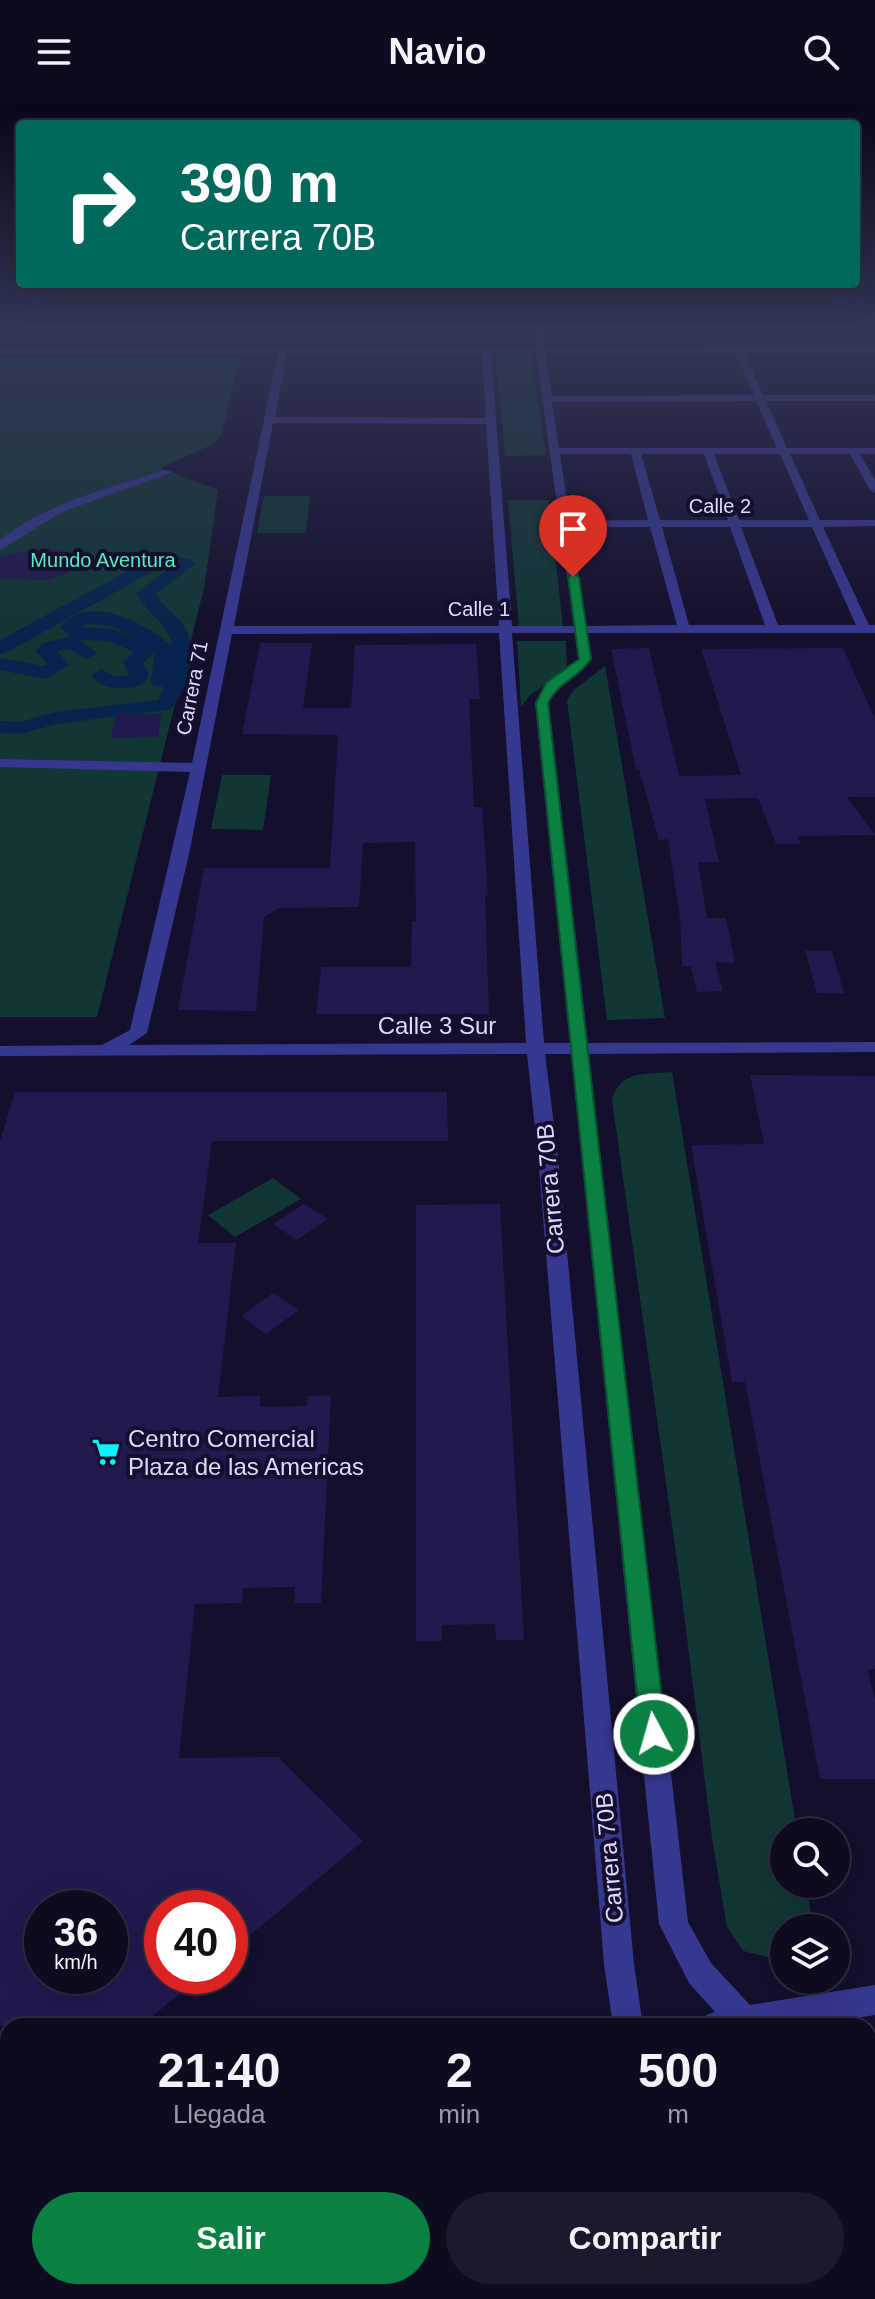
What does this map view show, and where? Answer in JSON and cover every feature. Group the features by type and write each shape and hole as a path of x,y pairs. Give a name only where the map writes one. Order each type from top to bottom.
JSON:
{"street":[{"name":"Carrera 71","path":"138,1033 199,768 266,432"},
{"name":"Carrera 70B","path":"491,432 535,1049 548,1156 619,1964 627,2018"},
{"name":"Carrera 70B","path":"553,432 585,659 580,667 550,686 542,703 674,1924 727,2018"},
{"path":"776,432 869,629"},
{"path":"555,451 875,451"},
{"path":"635,451 684,629"},
{"path":"708,451 773,629"},
{"path":"853,451 875,490"},
{"path":"0,546 46,515 168,472"},
{"name":"Calle 2","path":"565,524 875,523"},
{"name":"Calle 1","path":"226,630 869,629"},
{"path":"0,763 199,768"},
{"path":"99,1051 125,1042 138,1033 146,1043 163,1051"},
{"name":"Calle 3 Sur","path":"0,1051 875,1047"},
{"path":"767,2018 875,2000"}],"green space":[{"name":"Mundo Aventura","path":"0,432 222,432 213,444 160,468 218,490 204,588 97,1017 0,1017"},
{"path":"503,432 543,432 546,455 505,456"},
{"path":"264,496 310,496 306,533 257,533"},
{"path":"508,500 549,500 563,626 519,627"},
{"path":"517,641 566,641 567,669 530,695 521,707"},
{"path":"605,666 665,1018 607,1020 567,700 574,690"},
{"path":"222,775 271,775 263,830 211,829"},
{"path":"672,1072 795,1818 770,1818 770,1898 808,1898 811,1914 770,1914 770,1958 743,1951 727,1927 712,1838 680,1582 612,1100 621,1083 644,1074"},
{"path":"273,1178 301,1199 235,1237 208,1215"}],"building":[{"path":"45,548 68,552 83,561 69,573 46,580 0,578 0,556"},
{"path":"260,643 312,643 303,708 351,708 355,645 476,644 480,699 469,699 474,807 482,807 488,896 485,896 489,1014 316,1014 321,967 411,967 412,921 416,921 415,842 363,843 359,907 279,908 264,917 256,1011 178,1010 204,868 330,868 338,735 242,734"},
{"path":"649,648 679,776 741,775 701,649 843,648 875,719 875,797 847,797 875,835 798,836 801,844 776,844 758,798 705,799 719,862 698,862 707,918 726,918 735,963 715,962 723,991 697,992 691,967 682,966 680,918 668,839 659,840 639,769 636,769 611,649"},
{"path":"116,714 162,714 158,737 111,738"},
{"path":"805,951 832,951 844,993 817,993"},
{"path":"750,1075 875,1076 875,1669 868,1670 875,1701 875,1779 820,1779 745,1382 732,1382 691,1145 764,1144"},
{"name":"Centro Comercial Plaza de las Americas","path":"15,1092 447,1092 448,1141 212,1141 198,1243 236,1243 218,1397 260,1396 260,1407 307,1406 308,1396 331,1395 321,1603 294,1603 295,1587 243,1588 242,1603 195,1604 179,1758 278,1757 363,1841 248,1937 248,1890 144,1890 144,1994 179,1994 151,2018 0,2018 0,1141"},
{"path":"304,1204 328,1219 297,1240 273,1224"},
{"path":"500,1204 524,1640 496,1640 495,1624 442,1625 442,1641 416,1641 416,1205"},
{"path":"273,1293 299,1310 266,1334 241,1316"}],"waterway":[{"path":"0,648 156,563 172,560 186,564 146,593 152,604 175,627 181,639 177,681 164,705 55,718 20,728 0,727"},
{"path":"101,675 112,683 135,681 139,675 133,662 145,652 144,649 112,635 78,634 70,627 80,620 92,617 118,622 164,649 161,682"},
{"path":"0,664 46,673 59,665 46,651 49,647 72,643 87,653"}],"place":[{"name":"Centro Comercial Plaza de las Americas","path":"106,1452"}],"route":[{"path":"573,577 585,659 580,667 550,686 542,703 654,1734"}]}
